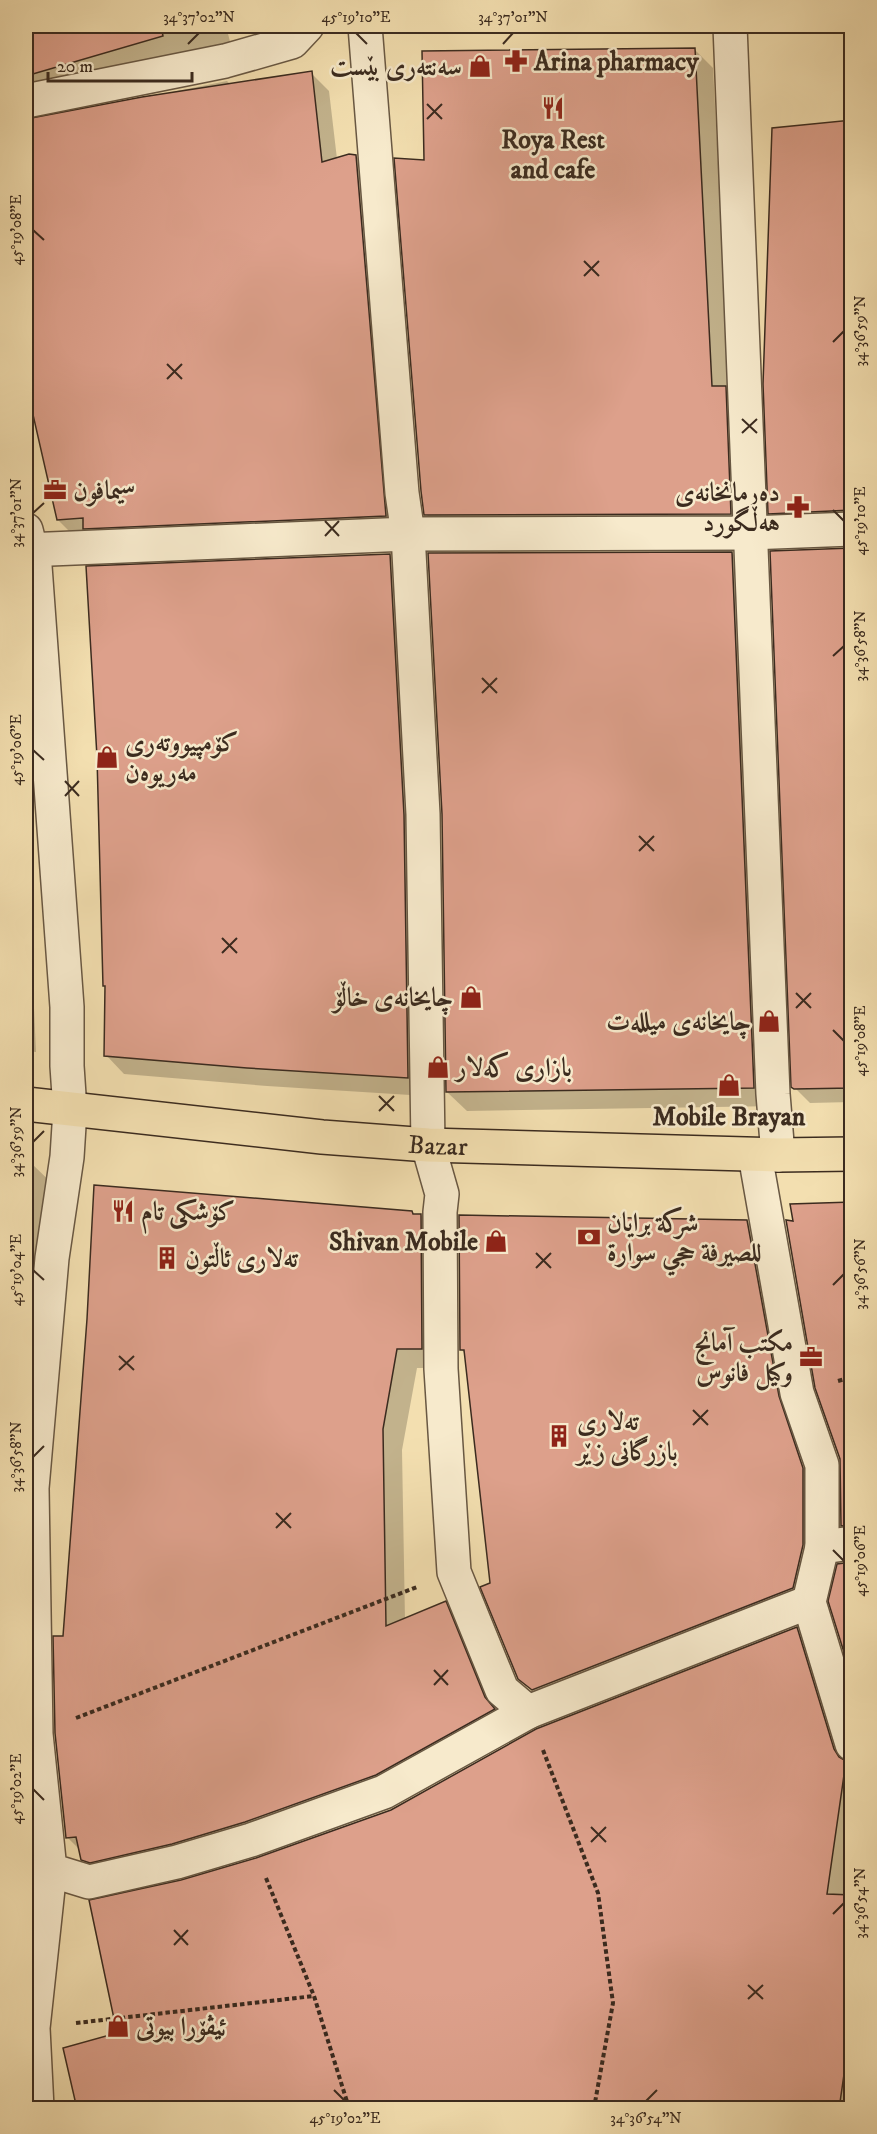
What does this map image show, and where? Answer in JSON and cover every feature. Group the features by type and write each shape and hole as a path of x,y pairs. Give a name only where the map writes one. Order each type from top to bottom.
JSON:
{"main road":[{"name":"Bazar","path":"26,1104 322,1137 428,1145 766,1155 852,1154"}],"street":[{"path":"26,101 225,61 292,42 307,26"},
{"path":"365,26 401,481 408,534 423,814 428,1145 442,1194 440,1212 441,1369 454,1572 502,1690 528,1712"},
{"path":"38,1870 89,1882 177,1862 251,1840 384,1792 528,1712 809,1602 837,1545 822,1465 797,1393 766,1155 772,1082 730,26"},
{"path":"37,2109 33,2028 38,1870 32,1488 52,1258 67,1157 70,1110 66,995 35,566 27,544 408,534 750,533 852,529"},
{"path":"809,1602 852,1744"}],"path":[{"path":"36,1734 454,1572"},
{"path":"528,1712 598,1893 613,2003 594,2109"},
{"path":"251,1840 314,1996 349,2109"},
{"path":"33,2028 314,1996"}],"building":[{"path":"26,26 161,26 163,36 26,76"},
{"path":"695,48 712,386 726,386 731,514 424,515 394,158 424,160 422,51"},
{"path":"312,71 322,162 349,154 356,155 386,516 83,529 83,518 57,520 26,384 26,119 142,97"},
{"path":"852,120 852,510 768,514 763,384 772,128"},
{"path":"852,548 852,1088 794,1089 791,1087 770,551"},
{"path":"732,552 754,1088 446,1092 442,814 428,553"},
{"path":"390,554 404,815 408,1078 104,1056 105,986 103,986 97,757 86,566"},
{"path":"94,1185 412,1211 413,1214 421,1214 422,1349 397,1349 383,1429 386,1626 446,1601 485,1697 495,1709 376,1775 245,1822 172,1844 90,1863 81,1860 76,1837 66,1838 55,1733 53,1636 63,1636 87,1319"},
{"path":"852,1202 852,1525 841,1526 840,1459 815,1388 786,1220 793,1221 790,1204"},
{"path":"459,1215 747,1220 779,1396 803,1468 803,1545 793,1588 532,1690 518,1679 480,1587 490,1583 464,1350 460,1350"},
{"path":"852,1562 852,1678 828,1601 837,1564"},
{"path":"797,1627 834,1749 839,1757 846,1761 827,1894 852,1895 852,2019 839,2109 77,2109 63,2048 117,2033 89,1900 181,1880 256,1858 391,1810 536,1729"}],"place":[{"name":"Arina pharmacy","path":"516,61"},
{"name":"سەنتەری بێست","path":"480,66"},
{"name":"Roya Rest and cafe","path":"553,108"},
{"name":"سيمافون","path":"55,490"},
{"name":"دەرمانخانەی هەڵگورد","path":"798,507"},
{"name":"کۆمپیووتەری مەریوەن","path":"107,757"},
{"name":"چایخانەی خاڵۆ","path":"471,997"},
{"name":"چایخانەی میللەت","path":"769,1021"},
{"name":"بازاری کەلار","path":"438,1067"},
{"name":"Mobile Brayan","path":"729,1085"},
{"name":"کۆشکی تام","path":"123,1211"},
{"name":"شركة برايان للصيرفة حجي سوارة","path":"589,1237"},
{"name":"Shivan Mobile","path":"496,1241"},
{"name":"تەلاری ئاڵتون","path":"167,1258"},
{"name":"مكتب آمانج وكيل فانوس","path":"811,1357"},
{"name":"تەلاری بازرگانی زێر","path":"559,1436"},
{"name":"ئیڤۆرا بیوتی","path":"118,2026"}]}
